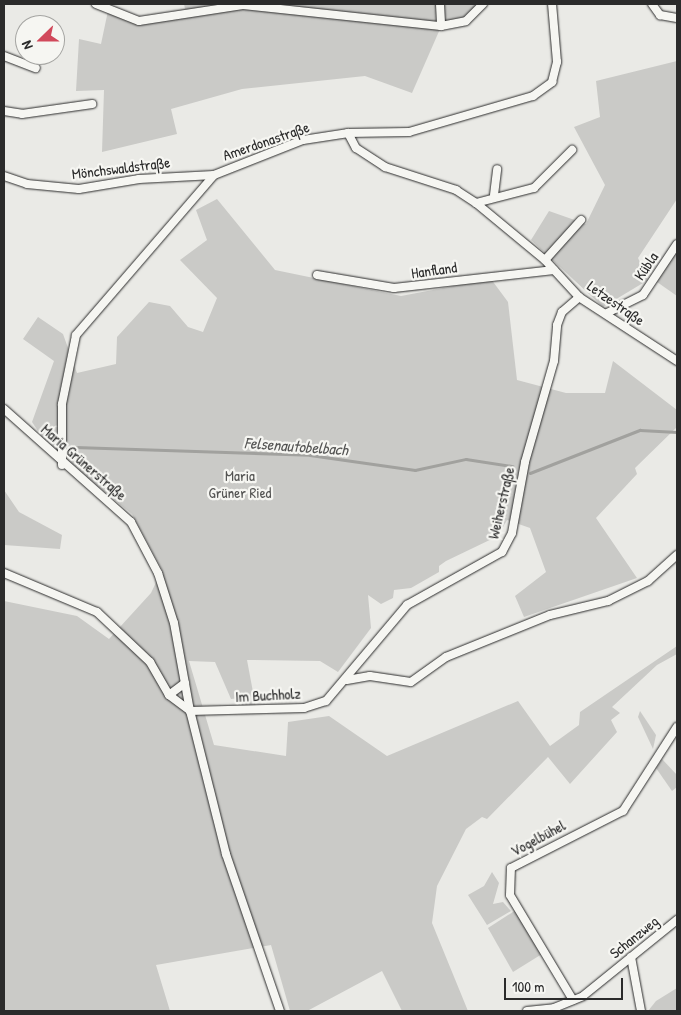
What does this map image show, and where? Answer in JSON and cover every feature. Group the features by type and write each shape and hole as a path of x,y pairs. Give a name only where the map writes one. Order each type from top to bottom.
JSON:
{"street":[{"path":"96,4 139,21 243,6 441,26 466,21 483,4"},
{"path":"440,4 441,26"},
{"name":"Amerdonastraße","path":"62,465 62,404 76,335 214,175 293,143 348,133 415,131 543,91 552,82 557,62 552,4"},
{"path":"652,4 660,16 677,18"},
{"path":"4,56 36,68"},
{"path":"4,111 22,114 92,104"},
{"name":"Letzestraße","path":"348,133 356,148 385,167 456,190 476,203 545,260 580,296 677,361"},
{"path":"476,203 494,195 534,188 572,150"},
{"path":"494,195 497,169"},
{"name":"Mönchswaldstraße","path":"4,176 27,184 79,189 214,175"},
{"path":"545,260 581,220"},
{"name":"Kübla","path":"607,313 643,295 677,244"},
{"name":"Hanfland","path":"317,275 352,284 401,288 554,270"},
{"name":"Weiherstraße","path":"347,680 407,605 492,560 507,546 554,361 557,325 562,312 580,296"},
{"name":"Maria Grünerstraße","path":"4,409 62,465 119,509 144,545 174,623 190,711"},
{"path":"347,680 370,676 411,682 446,657 550,615 608,601 648,581 677,555"},
{"path":"4,573 97,612 150,662 169,695 190,711 226,854 280,1011"},
{"name":"Im Buchholz","path":"190,711 312,707 332,697 347,680"},
{"path":"169,695 184,683"},
{"name":"Vogelbühel","path":"573,1000 510,895 511,868 623,811 677,727"},
{"name":"Schanzweg","path":"527,1011 573,1000 677,920"},
{"path":"631,957 641,1011"}],"green space":[{"path":"184,4 488,4 470,22 440,29 412,93 365,76 242,89 171,109 177,134 102,152 104,90 76,91 79,39 101,44 109,6 143,18 185,9"},
{"path":"677,61 677,199 638,258 648,280 603,307 531,240 549,211 586,224 605,185 574,127 600,117 596,81"},
{"name":"Maria Grüner Ried","path":"217,199 275,270 401,296 491,279 508,302 517,380 566,393 605,393 613,361 677,410 677,427 635,468 637,474 596,518 637,578 524,617 515,596 546,572 530,528 507,520 498,536 446,561 439,566 439,572 411,588 394,590 393,598 381,604 368,595 371,628 338,672 320,661 247,660 256,708 242,707 241,698 231,699 215,662 189,661 214,745 286,756 288,722 329,716 387,756 518,701 550,746 579,725 580,712 677,646 677,654 657,665 612,707 620,713 611,720 617,732 570,784 548,757 487,819 482,817 466,829 437,886 432,923 468,1011 402,1011 382,971 309,1010 290,1011 271,945 156,965 170,1011 4,1011 4,601 77,616 109,639 151,593 162,570 132,514 48,446 32,422 54,361 23,339 38,317 63,334 77,373 116,364 117,337 149,302 170,306 188,327 203,332 217,298 180,260 207,240 196,210"},
{"path":"677,251 677,296 657,282"},
{"path":"4,490 19,512 62,535 60,549 4,545"},
{"path":"640,711 656,735 653,749 638,717"},
{"path":"662,759 677,775 677,787 672,791 656,768"},
{"path":"492,872 499,883 493,904 503,902 511,911 487,925 468,895 484,886"},
{"path":"516,910 542,954 513,972 488,928"},
{"path":"677,988 677,1011 648,1011 656,1001"}],"waterway":[{"name":"Felsenautobelbach","path":"530,473 640,430 677,432"},
{"name":"Felsenautobelbach","path":"75,447 310,455 415,470 466,459 512,466"}]}
